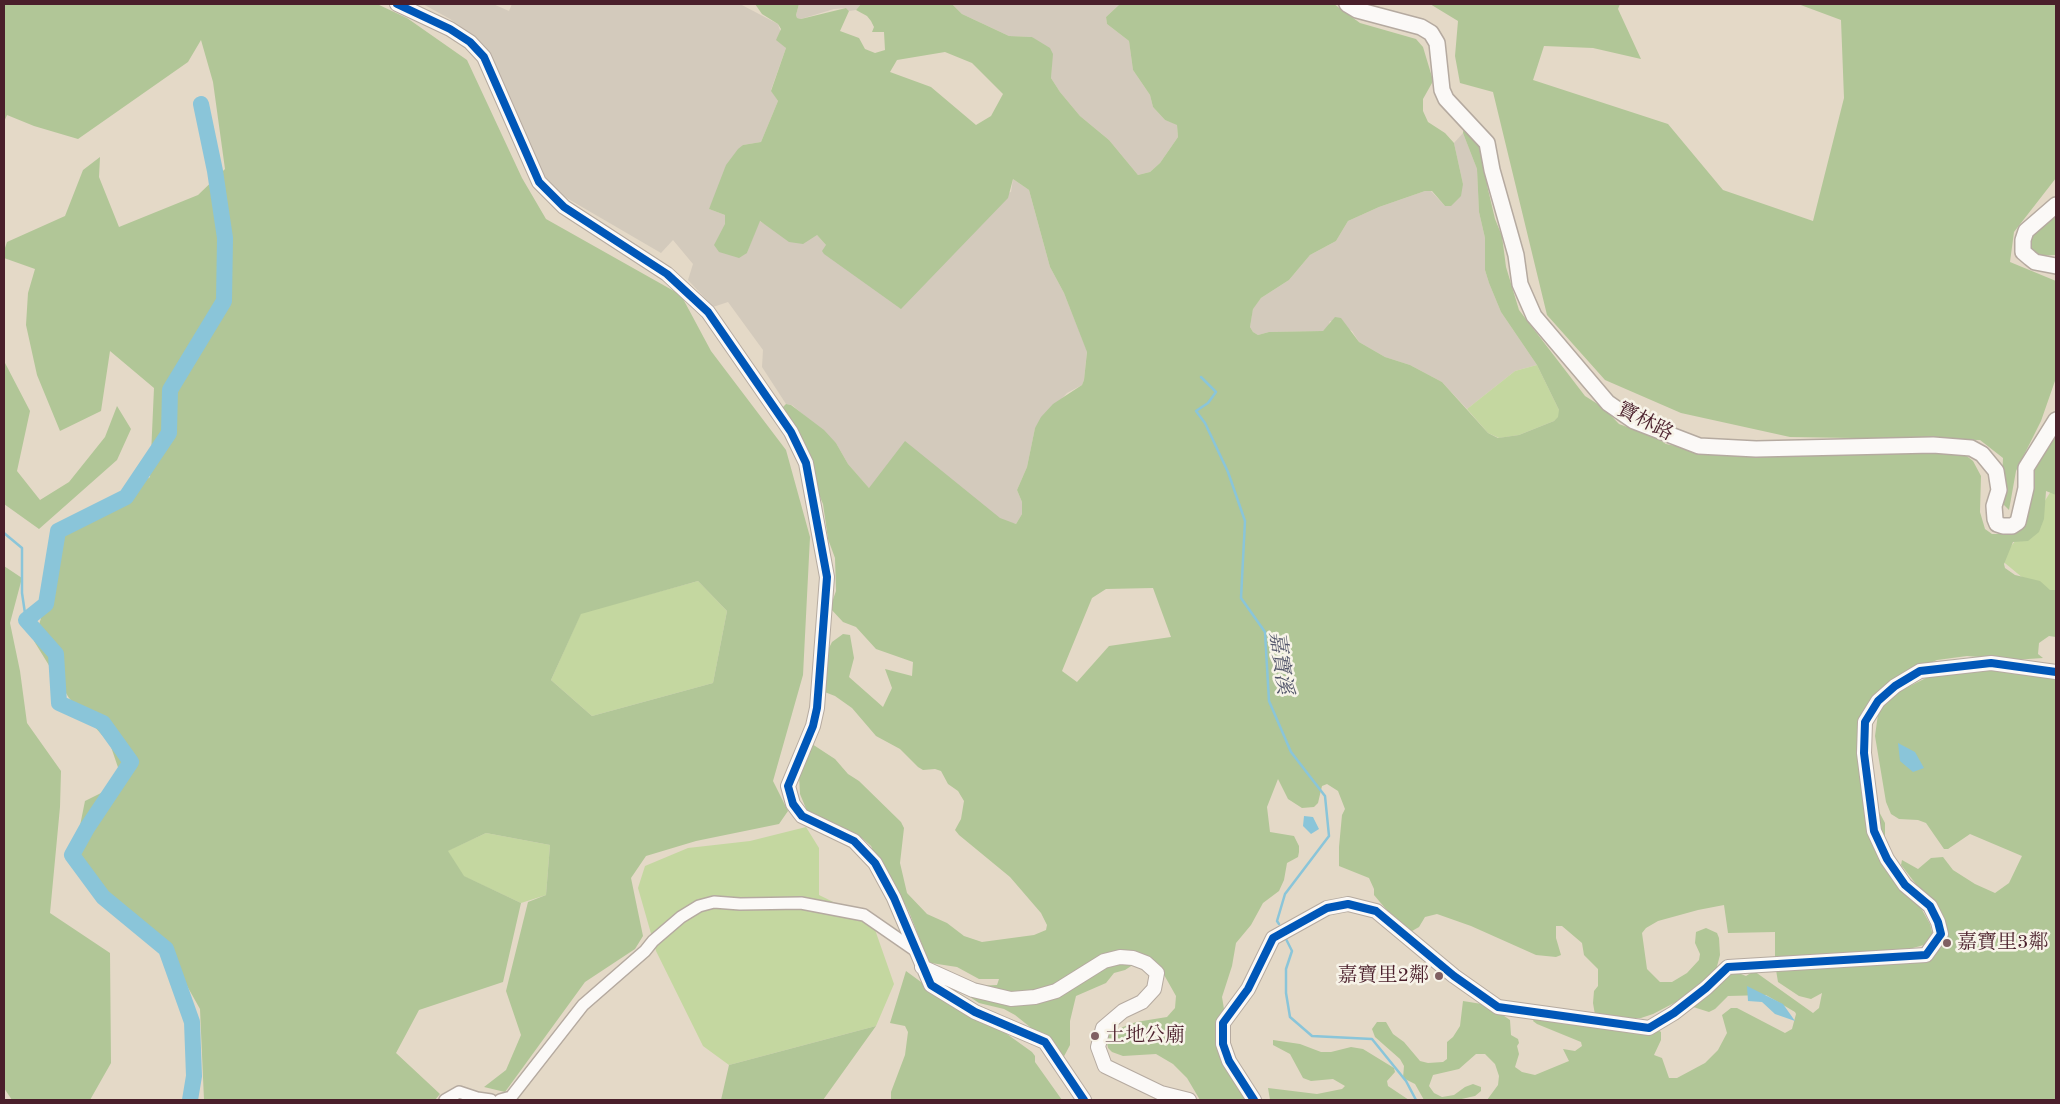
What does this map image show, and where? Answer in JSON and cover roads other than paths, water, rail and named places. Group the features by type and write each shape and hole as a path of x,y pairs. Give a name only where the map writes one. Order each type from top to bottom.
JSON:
{"main road":[{"name":"寶林路","path":"1348,4 1357,10 1421,27 1431,33 1437,42 1442,90 1446,99 1487,143 1492,170 1516,255 1520,284 1534,316 1608,403 1634,421 1699,446 1756,449 1933,445 1971,448 1982,454 1996,470 1999,490 1994,506 1997,524 2012,526 2018,522 2026,488 2026,468 2056,420"},
{"path":"2056,205 2026,231 2023,240 2023,252 2035,262 2056,266"}],"street":[{"path":"397,4 450,29 470,42 484,56 539,182 564,207 667,274 708,312 726,335 802,451 809,476 825,563 826,585 817,708 813,726 788,786 793,804 802,816 854,841 866,850 894,898 931,985 975,1012 1045,1042 1084,1100"},
{"path":"1254,1100 1229,1061 1223,1044 1223,1023 1248,989 1273,938 1327,908 1348,904 1376,911 1454,976 1498,1007 1648,1028 1674,1013 1706,988 1728,967 1926,955 1941,934 1938,922 1930,906 1905,885 1892,866 1874,832 1864,753 1865,722 1878,701 1895,686 1920,671 1991,663 2056,672"},
{"path":"500,1100 511,1097 583,1005 645,951 653,941 681,917 698,906 714,902 740,904 801,902 864,915 916,951"},
{"path":"922,967 973,990 1012,999 1035,997 1056,991 1104,961 1120,957 1133,958 1146,963 1157,973 1154,989 1142,1002 1123,1011 1103,1028 1098,1047 1105,1066 1161,1093 1189,1100"},
{"path":"445,1100 459,1092 490,1100"}],"water":[{"path":"1898,743 1915,752 1924,768 1913,772 1900,761"},
{"path":"1304,816 1313,817 1319,829 1311,834 1303,826"},
{"path":"1747,986 1783,1004 1795,1021 1775,1014 1762,1002 1748,1001"}],"waterway":[{"path":"190,1100 194,1076 192,1022 166,949 103,897 72,855 87,828 131,762 103,723 59,703 56,654 26,620 46,604 58,531 126,497 169,433 170,390 224,301 225,238 215,171 201,104"},
{"name":"嘉寶溪","path":"1201,377 1216,392 1208,403 1196,411 1205,423 1228,472 1245,521 1241,598 1265,632 1269,701 1291,752 1325,796 1329,836 1285,894 1277,921 1279,924"},
{"path":"4,533 22,548 22,593 26,620"},
{"name":"嘉寶溪","path":"1286,939 1292,951 1286,969 1286,993 1290,1017 1312,1036 1372,1039 1406,1081 1416,1100"}],"place":[{"name":"嘉寶里3鄰","path":"1947,943"},
{"name":"嘉寶里2鄰","path":"1439,976"},
{"name":"土地公廟","path":"1095,1036"}]}
